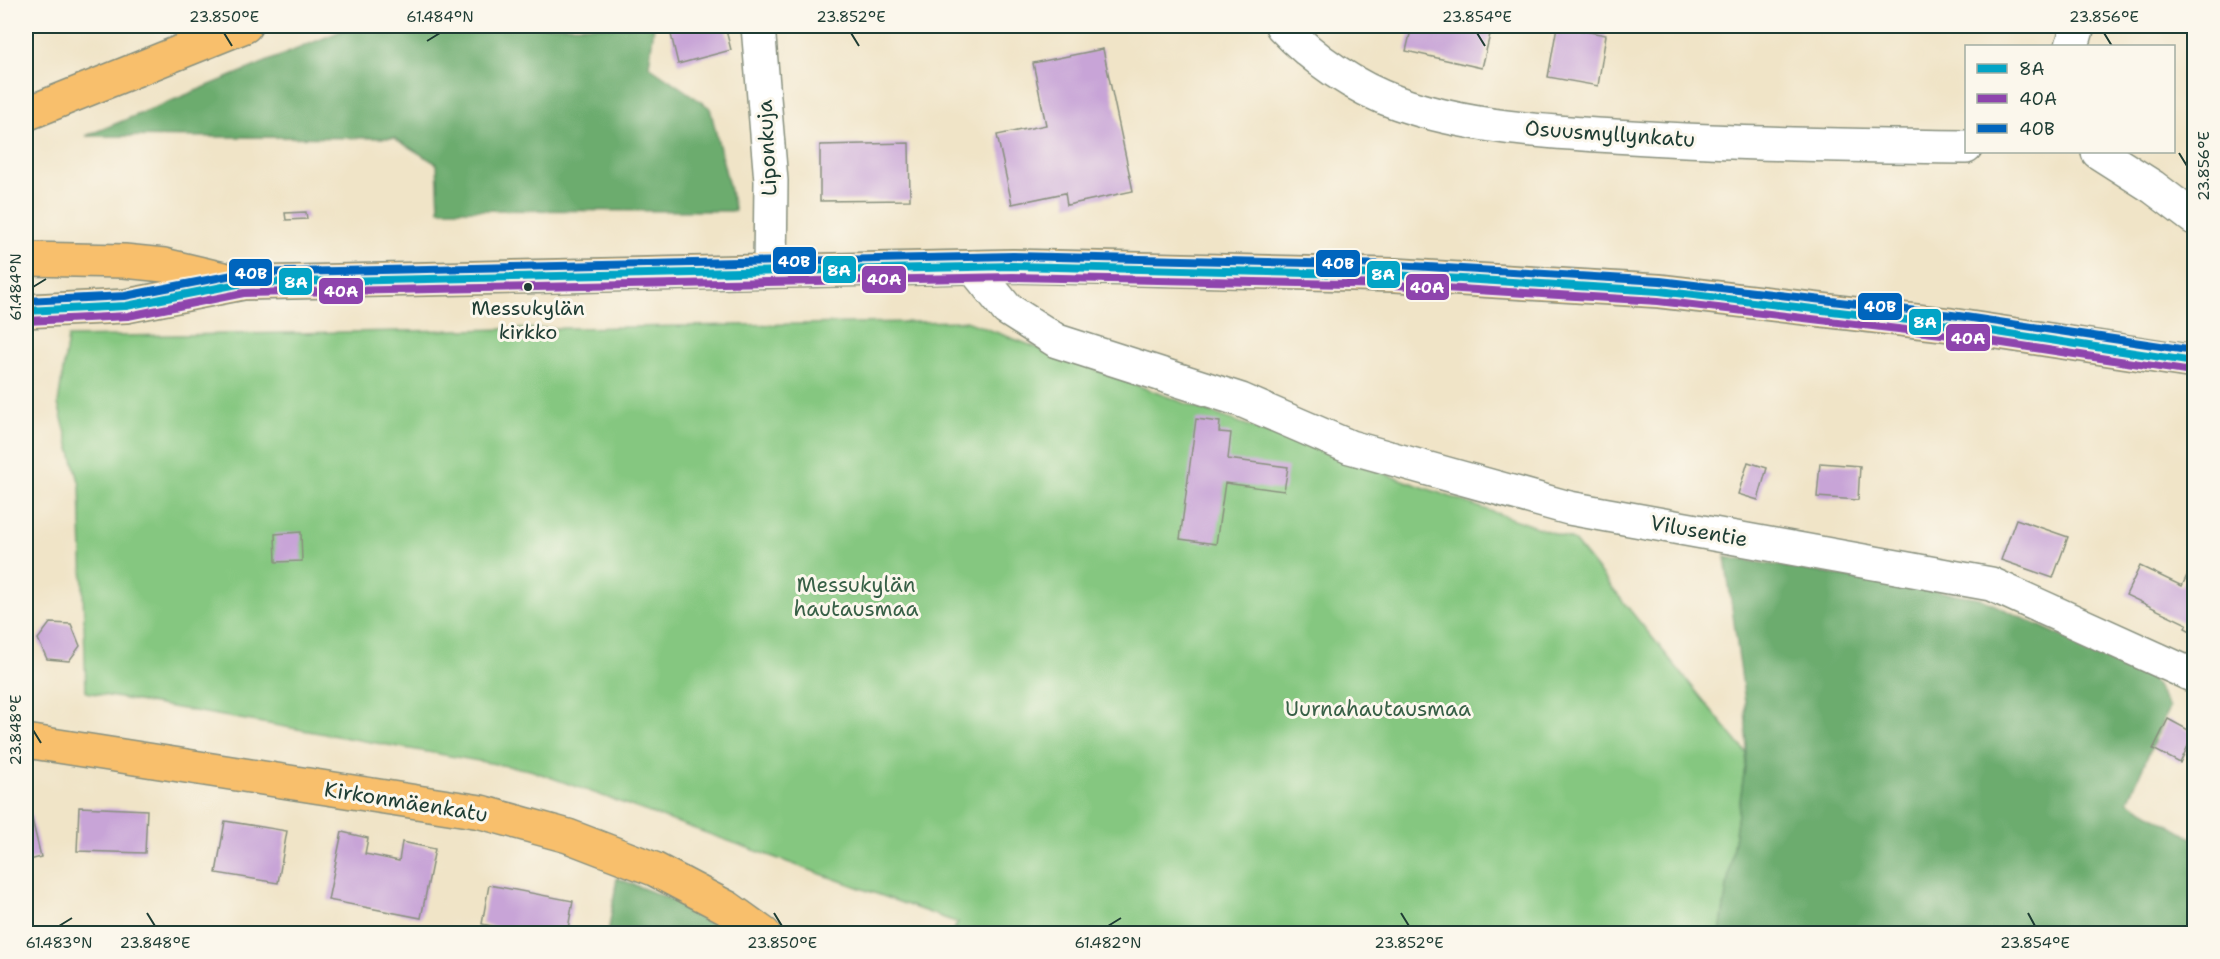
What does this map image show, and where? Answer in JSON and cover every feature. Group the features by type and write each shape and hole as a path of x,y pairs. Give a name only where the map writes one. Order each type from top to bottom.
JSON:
{"main road":[{"path":"26,114 245,26"},
{"path":"26,259 124,261 164,265 243,283"},
{"path":"26,311 126,306 243,283 1025,266 1395,275 1659,291 1951,325 2194,362"},
{"name":"Kirkonmäenkatu","path":"26,741 481,812 568,836 654,869 728,908 764,933"}],"street":[{"name":"Liponkuja","path":"758,26 771,181 770,272"},
{"name":"Osuusmyllynkatu","path":"1282,26 1312,54 1371,92 1435,114 1494,126 1572,134 1702,141 1965,147"},
{"path":"2072,45 2078,26"},
{"path":"2100,153 2153,187 2194,218"},
{"name":"Vilusentie","path":"973,267 1007,309 1057,341 1241,400 1350,447 1569,508 1991,584 2194,676"}],"green space":[{"path":"353,26 654,26 649,66 710,108 735,211 439,210 437,164 394,138 86,136"},
{"name":"Messukylän hautausmaa","path":"966,321 1195,407 1573,540 1747,754 1720,933 951,933 958,923 530,770 86,692 80,485 58,404 68,337"},
{"path":"1725,557 1980,598 2151,678 2169,707 2128,801 2194,839 2194,933 1720,934 1747,754 1745,702"},
{"path":"617,878 678,902 738,934 608,934"}],"building":[{"path":"669,26 725,26 731,50 678,64"},
{"path":"1412,26 1492,26 1482,68 1406,51"},
{"path":"1557,26 1606,35 1598,86 1548,77"},
{"path":"1103,49 1133,191 1067,205 1065,193 1012,204 997,135 1046,125 1033,63"},
{"path":"909,143 910,200 820,201 820,145"},
{"path":"306,212 307,219 286,220 285,213"},
{"path":"1196,419 1220,422 1219,432 1231,433 1228,459 1288,467 1284,491 1225,483 1216,544 1180,539"},
{"path":"1748,462 1767,468 1758,500 1738,494"},
{"path":"1820,463 1860,466 1858,500 1817,497"},
{"path":"2016,519 2068,537 2053,578 2001,560"},
{"path":"301,532 302,561 276,562 275,534"},
{"path":"2192,565 2194,566 2194,633 2185,628 2187,624 2126,595 2140,566 2182,586"},
{"path":"50,623 71,624 80,646 69,661 47,659 38,639"},
{"path":"2168,719 2194,733 2180,763 2153,749"},
{"path":"79,807 147,810 145,853 77,851"},
{"path":"30,811 41,857 26,861 26,812"},
{"path":"225,821 287,831 278,883 216,873"},
{"path":"342,832 368,838 365,854 399,861 402,842 435,849 421,918 328,900"},
{"path":"489,885 573,901 567,934 530,934 482,924"}],"transit line":[{"name":"40B","path":"26,301 125,296 243,273 1013,256 1395,265 1660,281 1952,315 2194,351"},
{"name":"8A","path":"26,311 126,306 243,283 1013,266 1395,275 1659,291 1951,325 2194,362"},
{"name":"40A","path":"27,321 128,316 244,293 1013,277 1395,285 1658,301 1950,335 2192,372"}],"place":[{"name":"Messukylän kirkko","path":"528,287"}],"park label":[{"name":"Uurnahautausmaa","path":"1378,709"}]}
